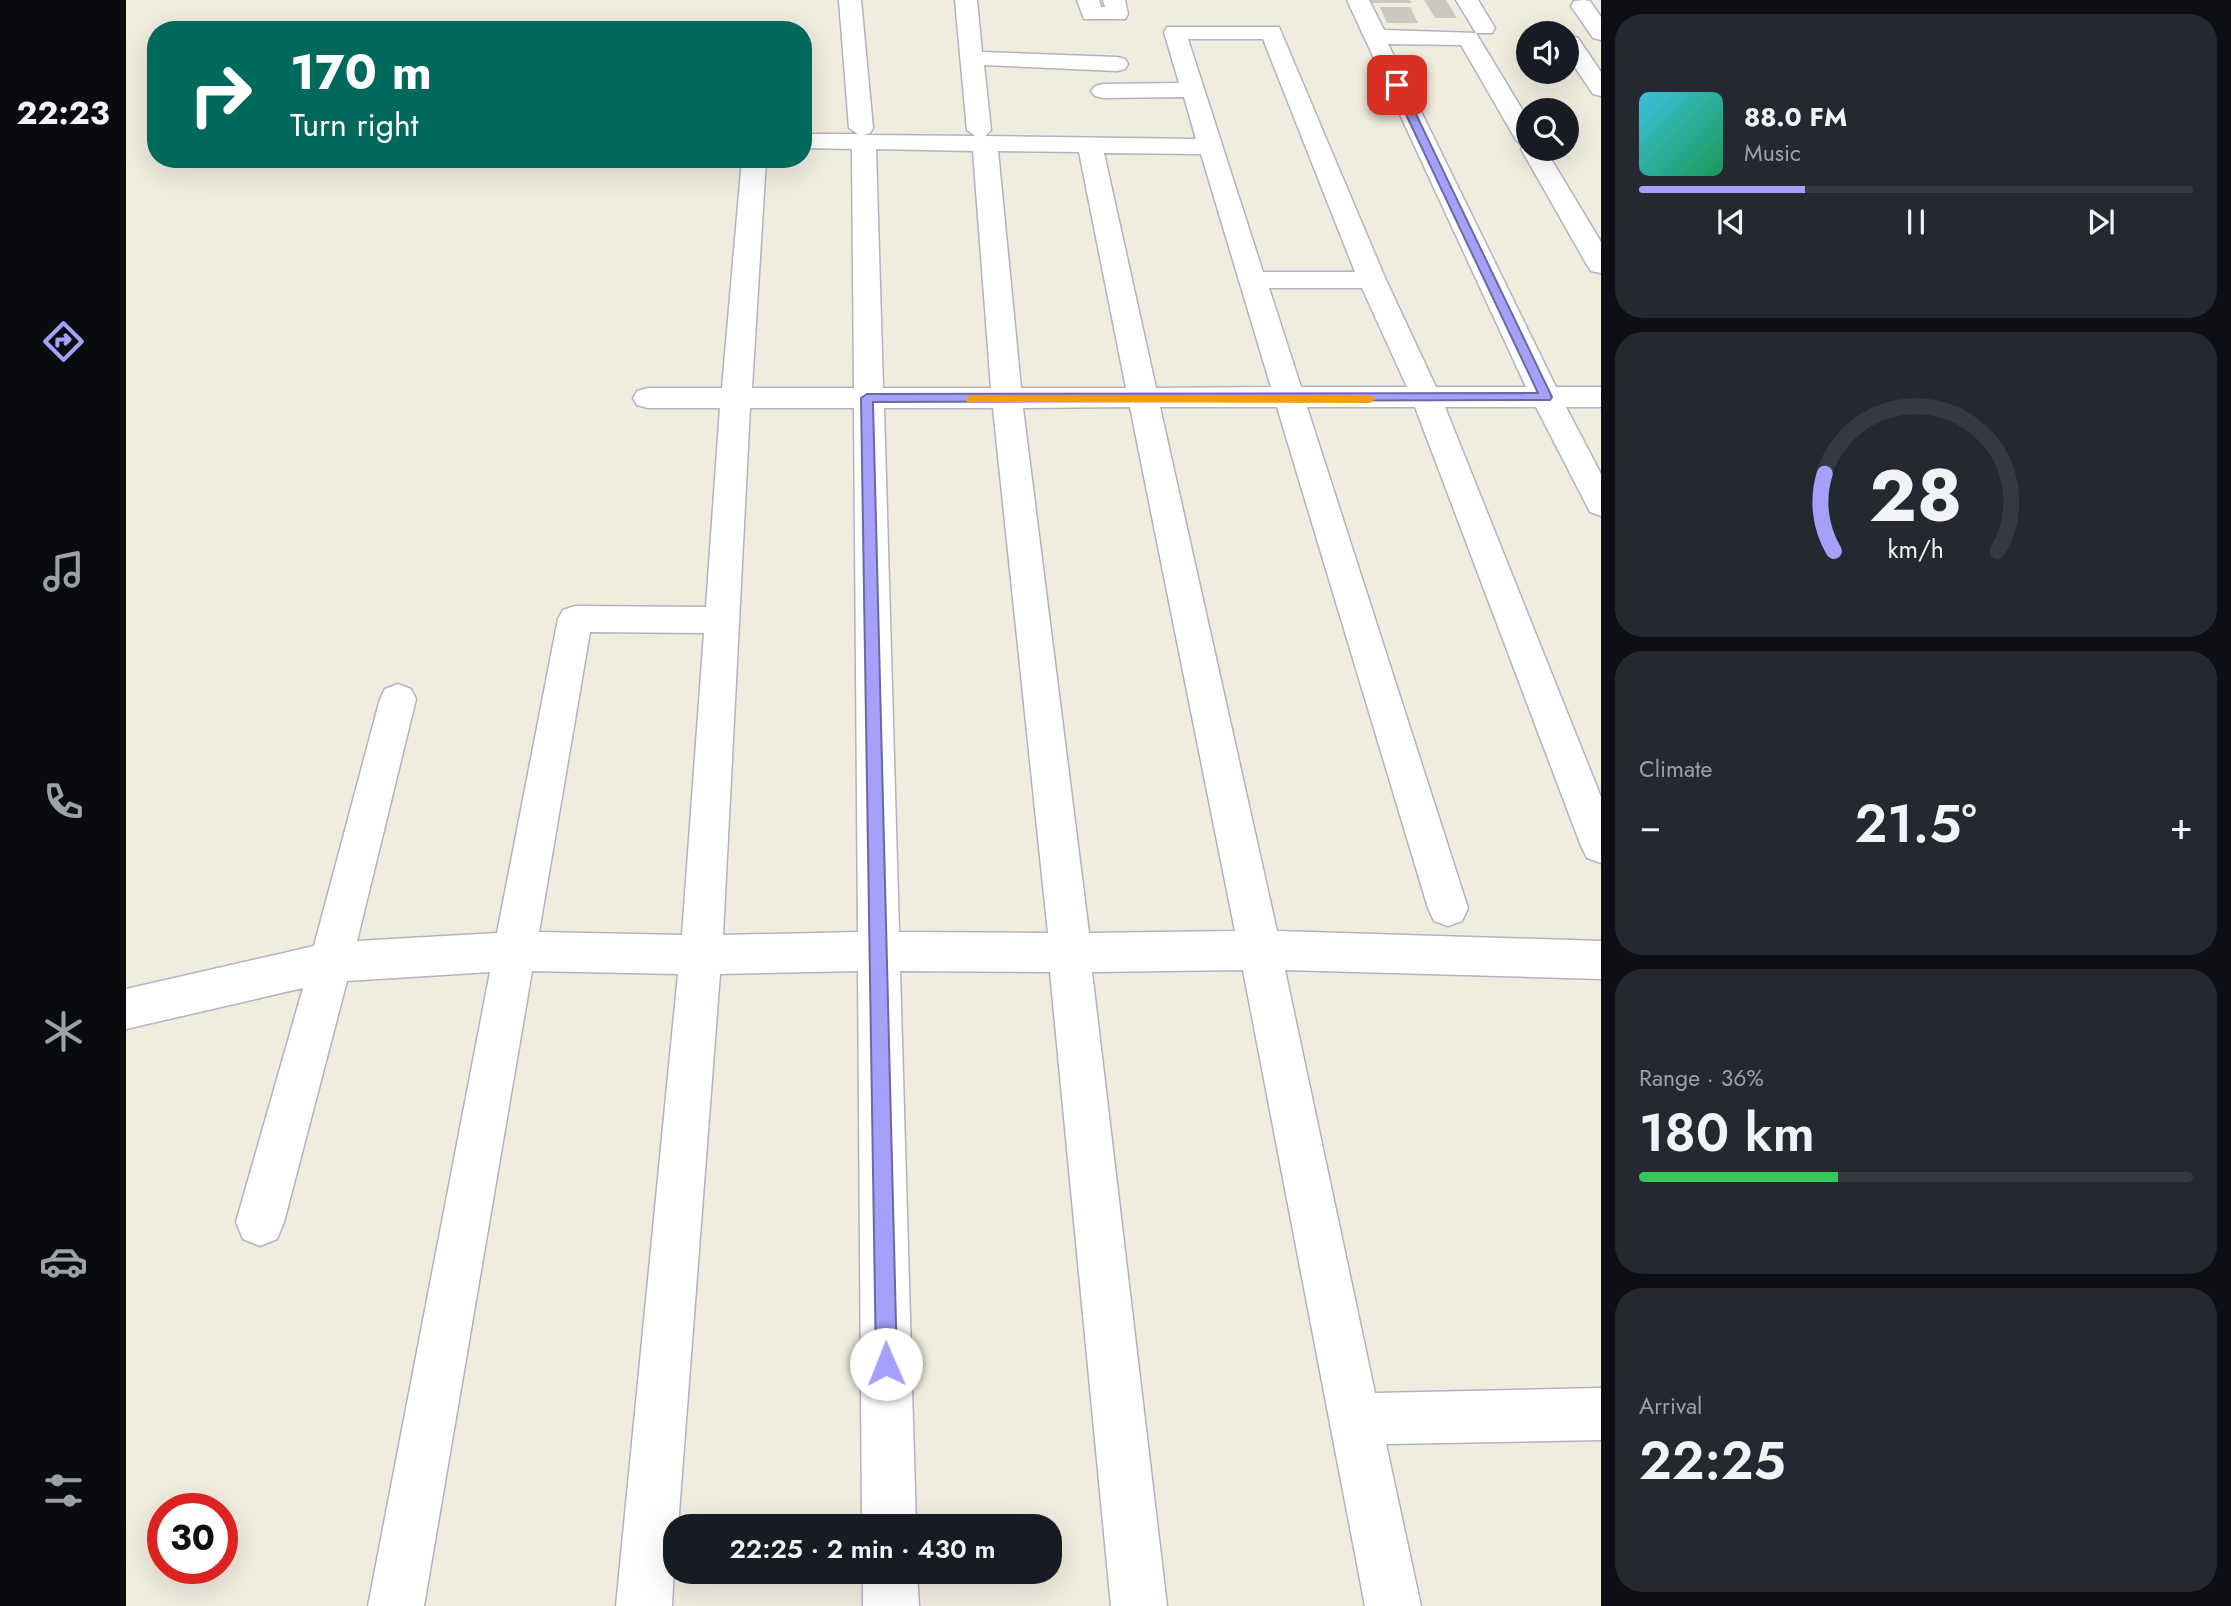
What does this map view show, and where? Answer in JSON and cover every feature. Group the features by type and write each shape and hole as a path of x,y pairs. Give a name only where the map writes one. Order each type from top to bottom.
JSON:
{"street":[{"path":"850,0 862,135 889,1514"},
{"path":"966,0 1007,400 1068,924 1139,1606"},
{"path":"1088,0 1092,14 1114,16 1117,14 1114,0"},
{"path":"1358,0 1373,31"},
{"path":"1467,0 1484,28"},
{"path":"1582,6 1601,33"},
{"path":"1448,908 1175,32 1271,32 1372,280 1427,399 1601,846"},
{"path":"1516,120 1468,38 1374,37 1546,397 1601,504"},
{"path":"1601,43 1570,43 1601,89"},
{"path":"971,58 1117,64"},
{"path":"1104,91 1193,90"},
{"path":"812,140 862,135 982,137 1090,146 1211,147"},
{"path":"1090,146 1260,950 1393,1606"},
{"path":"1540,161 1601,265"},
{"path":"644,1606 701,955 753,168"},
{"path":"1252,280 1372,280"},
{"path":"648,398 1007,400 1601,397"},
{"path":"396,1606 575,619 722,620"},
{"path":"260,1222 331,962 398,699"},
{"path":"126,1009 331,962 514,951 701,955 879,951 1069,953 1260,950 1601,960"},
{"path":"1356,1419 1601,1414"},
{"path":"890,1584 891,1606"}],"building":[{"path":"1367,0 1410,0 1412,3 1368,3"},
{"path":"1424,0 1446,0 1457,18 1435,18"},
{"path":"1380,7 1410,7 1418,23 1387,23"}],"slow traffic":[{"path":"972,399 1370,399"}],"route":[{"path":"886,1364 867,398 1007,400 1546,397 1397,85"}]}
